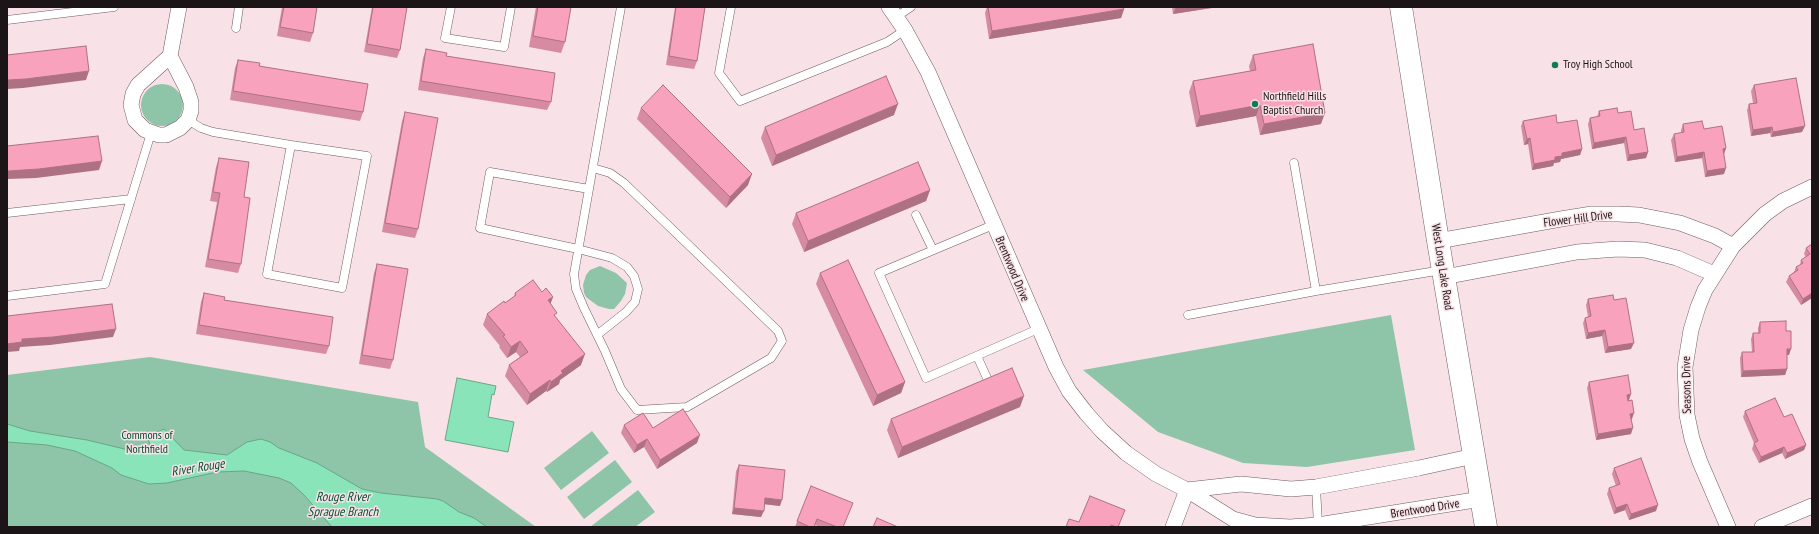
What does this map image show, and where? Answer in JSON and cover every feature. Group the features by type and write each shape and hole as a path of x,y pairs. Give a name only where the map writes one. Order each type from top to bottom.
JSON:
{"main road":[{"name":"West Long Lake Road","path":"1401,7 1443,273 1486,527"}],"street":[{"path":"170,56 138,85 133,94 131,105 135,120 141,127 151,133 166,135 174,132 188,120 191,111 189,95 170,56 179,7"},
{"name":"Brentwood Drive","path":"893,12 905,30 928,72 1038,329 1069,391 1102,431 1126,452 1156,474 1187,490 1233,519 1255,525 1290,527 1318,525 1481,499"},
{"path":"1733,246 1765,214 1783,201 1812,187"},
{"name":"Flower Hill Drive","path":"1438,241 1592,214 1618,214 1639,215 1680,223 1715,236 1733,246"},
{"name":"Seasons Drive","path":"1728,527 1700,462 1692,439 1687,415 1685,367 1691,330 1698,307 1714,274 1733,246"},
{"path":"1443,273 1577,252 1618,249 1645,250 1677,258 1714,274"},
{"path":"1173,527 1187,490 1241,484 1291,489 1316,487 1474,456"},
{"path":"1762,527 1812,506"}],"lane":[{"path":"7,20 114,7"},
{"path":"236,28 240,7"},
{"path":"451,7 445,38 504,47 511,7"},
{"path":"593,168 610,173 624,184 778,331 782,342 771,358 687,407 637,410 621,389 576,289 574,274 621,7"},
{"path":"731,7 719,73 740,101 887,42 905,30"},
{"path":"893,12 911,7"},
{"path":"188,120 201,128 213,132 366,156 342,288 267,274 291,145"},
{"path":"7,296 105,284 151,133"},
{"path":"1294,163 1316,291"},
{"path":"589,189 490,172 480,228 578,249 612,258 627,268 634,276 638,288 635,302 626,312 597,335"},
{"path":"7,214 131,199"},
{"path":"916,214 932,250"},
{"path":"993,225 879,273 926,378 1038,329"},
{"path":"1188,315 1316,291 1443,273"},
{"path":"977,356 987,378"},
{"path":"1316,487 1318,525"}],"green space":[{"path":"162,84 177,90 183,105 177,120 162,126 147,120 141,105 147,90"},
{"path":"600,266 616,273 627,283 625,294 614,309 598,306 586,297 584,293 583,285 586,275 590,270"},
{"path":"1391,315 1415,450 1307,467 1243,463 1158,432 1083,370"},
{"name":"Commons of Northfield","path":"150,357 418,402 425,447 536,527 7,527 7,375"},
{"path":"592,431 609,453 561,490 544,468"},
{"path":"615,460 632,482 584,519 567,497"},
{"path":"638,490 655,512 635,527 590,527"}],"water":[{"path":"457,378 496,386 494,395 492,394 488,417 514,422 508,452 445,440"},
{"name":"Rouge River Sprague Branch","path":"7,424 30,431 87,440 137,452 154,454 147,437 164,429 184,450 227,455 247,442 261,439 317,463 362,489 381,493 437,499 443,501 459,512 474,518 487,527 332,527 304,495 291,483 279,478 244,471 217,472 167,483 149,484 121,475 112,468 75,451 47,445 7,442"}],"building":[{"path":"284,7 317,7 313,33 280,27"},
{"path":"373,7 407,7 400,50 367,44"},
{"path":"538,7 571,7 565,42 533,36"},
{"path":"676,7 705,7 697,61 669,56"},
{"path":"988,7 1123,7 1124,9 992,31"},
{"name":"Northfield Hills Baptist Church","path":"1313,44 1325,113 1264,124 1260,105 1200,116 1193,81 1256,70 1253,55"},
{"path":"86,46 89,71 7,80 7,55"},
{"path":"426,49 447,53 446,56 555,73 551,102 421,81"},
{"path":"238,60 260,63 259,66 368,84 363,112 233,91"},
{"path":"886,76 898,104 776,155 765,127"},
{"path":"1796,78 1805,126 1773,132 1772,127 1753,130 1749,104 1757,103 1754,85"},
{"path":"663,85 752,174 730,197 641,108"},
{"path":"1617,108 1618,113 1631,111 1634,130 1644,128 1648,152 1629,155 1626,137 1594,143 1590,118 1600,116 1599,111"},
{"path":"405,112 438,118 418,229 385,223"},
{"path":"1556,115 1557,123 1577,120 1582,149 1562,153 1562,156 1555,157 1555,160 1534,164 1530,138 1527,139 1523,121"},
{"path":"1702,121 1704,129 1722,126 1726,148 1723,149 1726,168 1707,171 1704,152 1677,157 1674,134 1684,132 1683,124"},
{"path":"98,136 102,161 39,169 8,171 7,174 7,146"},
{"path":"219,158 249,162 244,197 250,198 241,264 208,259 220,193 213,192"},
{"path":"918,162 930,190 808,241 796,213"},
{"path":"1812,244 1812,293 1803,299 1789,276 1798,270 1796,267 1803,263 1801,260 1810,254 1806,248"},
{"path":"848,260 905,382 877,395 820,273"},
{"path":"377,264 408,269 393,360 362,355"},
{"path":"533,280 542,292 546,288 553,297 548,300 557,313 554,315 585,354 561,371 563,373 551,382 550,380 530,394 509,365 528,352 520,341 511,347 503,336 505,335 487,314 504,301 505,303 516,295 515,293"},
{"path":"204,293 225,297 224,300 333,317 329,346 199,325"},
{"path":"1613,295 1614,300 1626,298 1634,343 1608,347 1605,330 1588,333 1585,318 1591,316 1588,299"},
{"path":"112,304 116,329 53,337 22,339 22,342 7,344 7,316"},
{"path":"1786,321 1786,331 1791,331 1791,349 1787,349 1787,369 1743,371 1742,352 1754,352 1753,333 1760,333 1760,322"},
{"path":"1012,368 1024,396 902,447 891,419"},
{"path":"1628,375 1631,394 1627,395 1628,401 1632,400 1634,413 1630,414 1633,428 1598,434 1589,382"},
{"path":"1775,398 1784,417 1792,414 1806,445 1787,453 1784,447 1761,457 1754,443 1758,441 1745,411"},
{"path":"683,409 700,435 660,460 647,439 637,445 624,425 643,413 653,428"},
{"path":"1641,458 1658,505 1631,514 1627,504 1616,508 1609,488 1620,484 1614,468"},
{"path":"739,465 785,470 782,500 765,498 764,511 734,508"},
{"path":"811,486 853,503 843,527 837,527 817,519 814,527 810,527 797,521"},
{"path":"1090,496 1125,510 1118,527 1111,525 1110,527 1066,527 1069,519 1079,522"},
{"path":"877,518 898,527 873,527"}],"place":[{"name":"Troy High School","path":"1555,65"},
{"name":"Northfield Hills Baptist Church","path":"1255,104"}],"water label":[{"name":"River Rouge","path":"198,468"}]}
